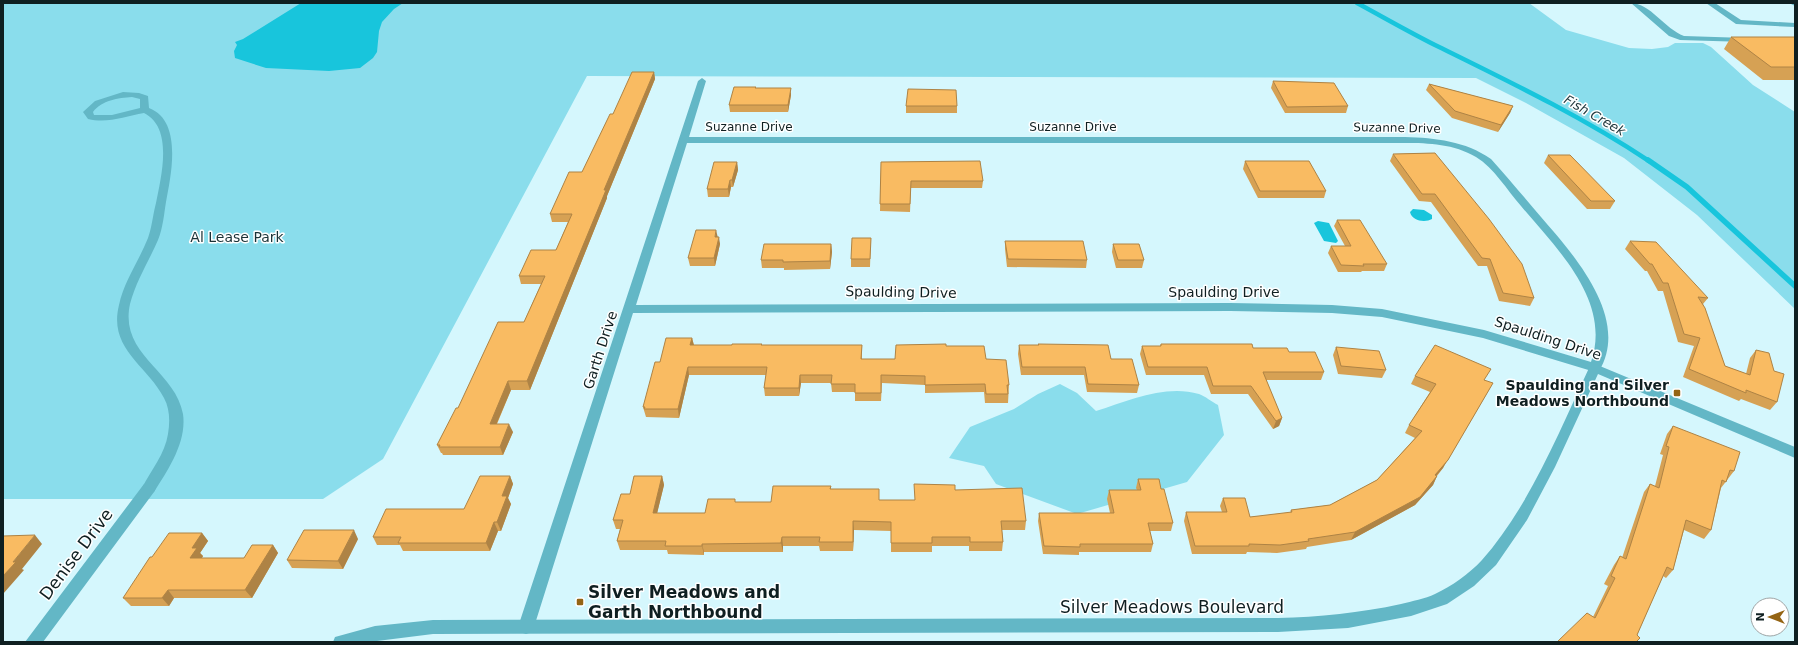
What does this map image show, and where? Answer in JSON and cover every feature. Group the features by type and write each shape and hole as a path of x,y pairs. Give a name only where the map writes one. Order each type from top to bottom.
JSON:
{"street":[{"path":"1635,3 1672,34 1683,38 1755,41"},
{"path":"1710,3 1739,22 1795,25"},
{"name":"Garth Drive","path":"526,627 702,81"},
{"path":"129,94 145,98 144,110 103,119 92,117 88,112 90,108 103,100 129,94"},
{"name":"Denise Drive","path":"33,642 149,488 170,452 176,433 177,418 168,390 134,353 126,340 123,325 123,311 128,294 157,227 169,162 168,144 159,121 152,113 144,110"},
{"name":"Suzanne Drive","path":"684,140 1405,140 1440,141 1460,146"},
{"name":"Silver Meadows Boulevard","path":"341,642 375,633 433,627 1260,626 1335,623 1376,618 1441,599 1465,583 1490,561 1516,524 1568,427 1601,355 1600,322 1590,289 1582,274 1567,254 1488,161 1460,146"},
{"name":"Spaulding Drive","path":"629,308 1230,307 1332,309 1382,313 1484,334 1595,368 1795,453"}],"green space":[{"name":"Al Lease Park","path":"3,3 1529,3 1566,30 1629,48 1652,49 1668,47 1675,43 1703,43 1711,47 1753,85 1795,112 1795,309 1697,215 1624,158 1526,103 1476,78 587,76 383,459 323,499 3,499"},
{"path":"1060,384 1077,393 1096,411 1160,392 1186,391 1199,394 1218,405 1224,435 1187,482 1077,514 996,484 984,466 949,458 970,427 1014,409 1038,394"}],"shaded area":[{"path":"301,3 403,3 394,9 382,22 379,31 377,52 373,58 360,68 329,71 266,68 235,58 234,51 237,45 235,42 243,39"},
{"path":"1413,209 1424,210 1432,215 1432,219 1422,221 1416,219 1410,212"},
{"path":"1318,221 1329,223 1338,241 1336,243 1324,241 1314,223"}],"building":[{"path":"1731,37 1795,37 1795,67 1771,67"},
{"path":"632,72 654,72 604,190 606,190 527,381 508,381 490,424 509,424 500,447 439,447 440,445 437,445 456,408 458,408 498,322 524,322 545,276 519,276 531,250 556,250 572,214 550,214 569,172 582,172 610,114 613,114"},
{"path":"1273,81 1334,83 1348,106 1287,107"},
{"path":"1429,84 1513,106 1501,125 1455,111"},
{"path":"734,87 791,88 788,105 729,105"},
{"path":"908,89 956,90 957,106 906,106"},
{"path":"1435,153 1489,219 1522,264 1534,298 1503,293 1490,259 1482,258 1435,194 1422,194 1393,154"},
{"path":"1548,155 1570,155 1615,201 1591,201"},
{"path":"980,161 983,181 911,181 910,204 880,204 881,162"},
{"path":"1245,161 1309,161 1326,191 1260,191"},
{"path":"714,162 737,162 728,189 707,189"},
{"path":"1337,220 1360,220 1387,264 1363,264 1364,266 1341,265 1331,246 1351,246"},
{"path":"696,230 716,230 715,237 719,237 714,258 688,258"},
{"path":"852,238 871,238 870,259 851,259"},
{"path":"1005,241 1083,241 1087,260 1008,259"},
{"path":"1630,241 1656,242 1708,298 1698,297 1705,308 1725,366 1750,375 1756,350 1769,353 1774,371 1784,374 1777,402 1746,390 1746,393 1689,369 1700,338 1684,334 1668,283 1663,283 1652,264 1650,264"},
{"path":"764,244 831,244 830,261 783,262 783,260 761,260"},
{"path":"1113,244 1139,244 1144,260 1118,260"},
{"path":"666,338 692,338 690,345 862,345 861,359 895,359 896,345 946,344 946,346 984,346 986,359 1006,360 1009,385 1007,385 1008,394 986,394 985,384 925,385 925,376 881,375 881,393 855,393 855,384 831,384 832,375 800,375 799,388 764,388 767,367 688,367 678,409 644,409 645,407 643,407 655,362 660,362"},
{"path":"1038,344 1108,345 1111,359 1132,359 1139,385 1088,384 1085,367 1022,367 1019,345 1039,345"},
{"path":"1161,344 1252,344 1253,348 1287,348 1289,352 1315,352 1324,372 1263,372 1282,418 1276,421 1251,386 1213,386 1207,367 1148,367 1142,346 1161,346"},
{"path":"1435,345 1491,369 1484,380 1493,383 1448,460 1435,475 1437,476 1420,497 1355,532 1280,545 1249,544 1249,546 1195,546 1186,512 1227,512 1223,498 1245,498 1250,517 1292,512 1291,510 1330,505 1377,480 1422,431 1409,425 1436,384 1415,376"},
{"path":"1336,347 1379,351 1386,370 1341,366"},
{"path":"1673,426 1740,452 1734,471 1730,470 1726,482 1722,480 1711,530 1686,520 1673,570 1667,567 1637,635 1640,638 1636,642 1557,642 1587,613 1595,618 1615,578 1611,576 1620,556 1626,559 1650,484 1659,488 1669,447 1666,446"},
{"path":"480,476 510,476 502,496 507,496 497,522 494,522 486,543 398,543 401,537 373,537 386,509 464,509"},
{"path":"634,476 662,476 653,513 705,513 708,499 735,499 735,502 771,502 773,486 831,486 830,489 879,489 879,500 915,500 914,484 955,485 955,490 1022,488 1026,521 1001,521 1003,542 970,542 970,537 932,537 932,543 891,543 891,522 853,521 853,542 819,542 820,537 782,537 781,543 702,544 702,546 665,546 666,541 617,541 623,520 613,520 621,494 630,494"},
{"path":"1138,479 1159,479 1161,489 1164,489 1173,523 1148,523 1153,544 1080,544 1080,547 1044,546 1039,513 1114,513 1109,490 1141,490"},
{"path":"304,530 354,530 338,561 287,560"},
{"path":"169,533 202,533 192,548 197,548 190,558 244,558 252,545 273,545 245,590 168,590 162,598 123,598 150,557 152,557"},
{"path":"35,535 13,562 16,562 3,576 3,536"}],"waterway":[{"name":"Fish Creek","path":"1357,3 1425,40 1571,114 1649,161"},
{"name":"Fish Creek","path":"1648,160 1687,187 1795,286"}],"place":[{"name":"Spaulding and Silver Meadows Northbound","path":"1677,393"},
{"name":"Silver Meadows and Garth Northbound","path":"580,602"}]}
